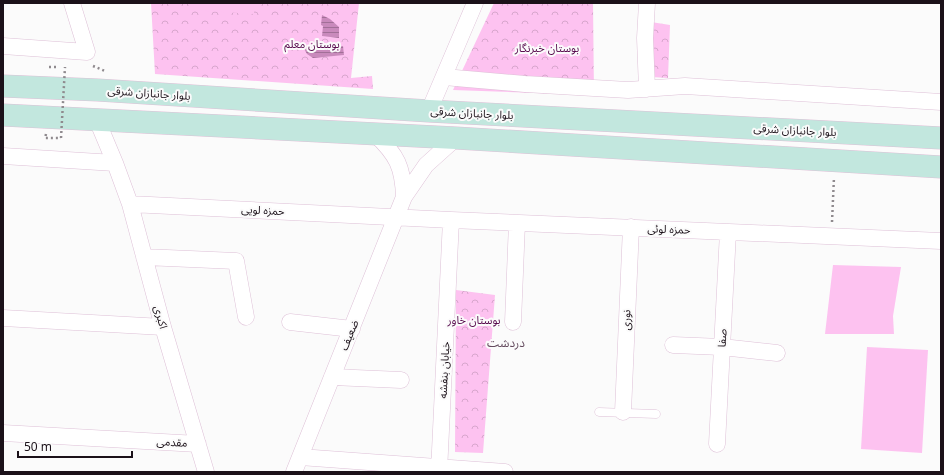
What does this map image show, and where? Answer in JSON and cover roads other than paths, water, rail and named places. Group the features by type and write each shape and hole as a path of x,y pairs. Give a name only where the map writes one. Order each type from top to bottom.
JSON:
{"main road":[{"name":"بلوار جانبازان شرقی","path":"3,86 429,111 941,138"},
{"path":"3,115 456,138 941,167"}],"street":[{"path":"3,46 87,52 72,3"},
{"path":"429,111 475,3"},
{"path":"647,3 645,38 647,89"},
{"path":"444,77 525,84 628,90 685,86 874,94 941,102"},
{"name":"اکبری","path":"97,120 130,204 163,327 206,472"},
{"path":"375,134 388,147 398,162 403,179 404,197"},
{"path":"404,197 426,165 456,138"},
{"path":"3,156 115,163"},
{"name":"ضعیف","path":"294,472 404,197"},
{"name":"حمزه لویی","path":"130,204 397,217"},
{"name":"حمزه لوئی","path":"397,217 941,241"},
{"name":"خیابان بنفشه","path":"439,470 451,220"},
{"path":"513,322 517,222"},
{"name":"نوری","path":"623,412 630,227"},
{"name":"صفا","path":"717,444 728,232"},
{"path":"144,257 236,261 246,317"},
{"path":"3,318 163,327"},
{"path":"290,322 352,329"},
{"path":"673,345 777,353"},
{"path":"332,377 402,380"},
{"name":"مقدمی","path":"3,433 198,444"},
{"path":"300,457 439,470 505,472"}],"lane":[{"path":"599,412 656,414"}],"district":[{"name":"دردشت","path":"506,343"}],"park label":[{"name":"بوستان معلم","path":"312,44"},
{"name":"بوستان خبرنگار","path":"547,48"},
{"name":"بوستان خاور","path":"474,320"}]}
